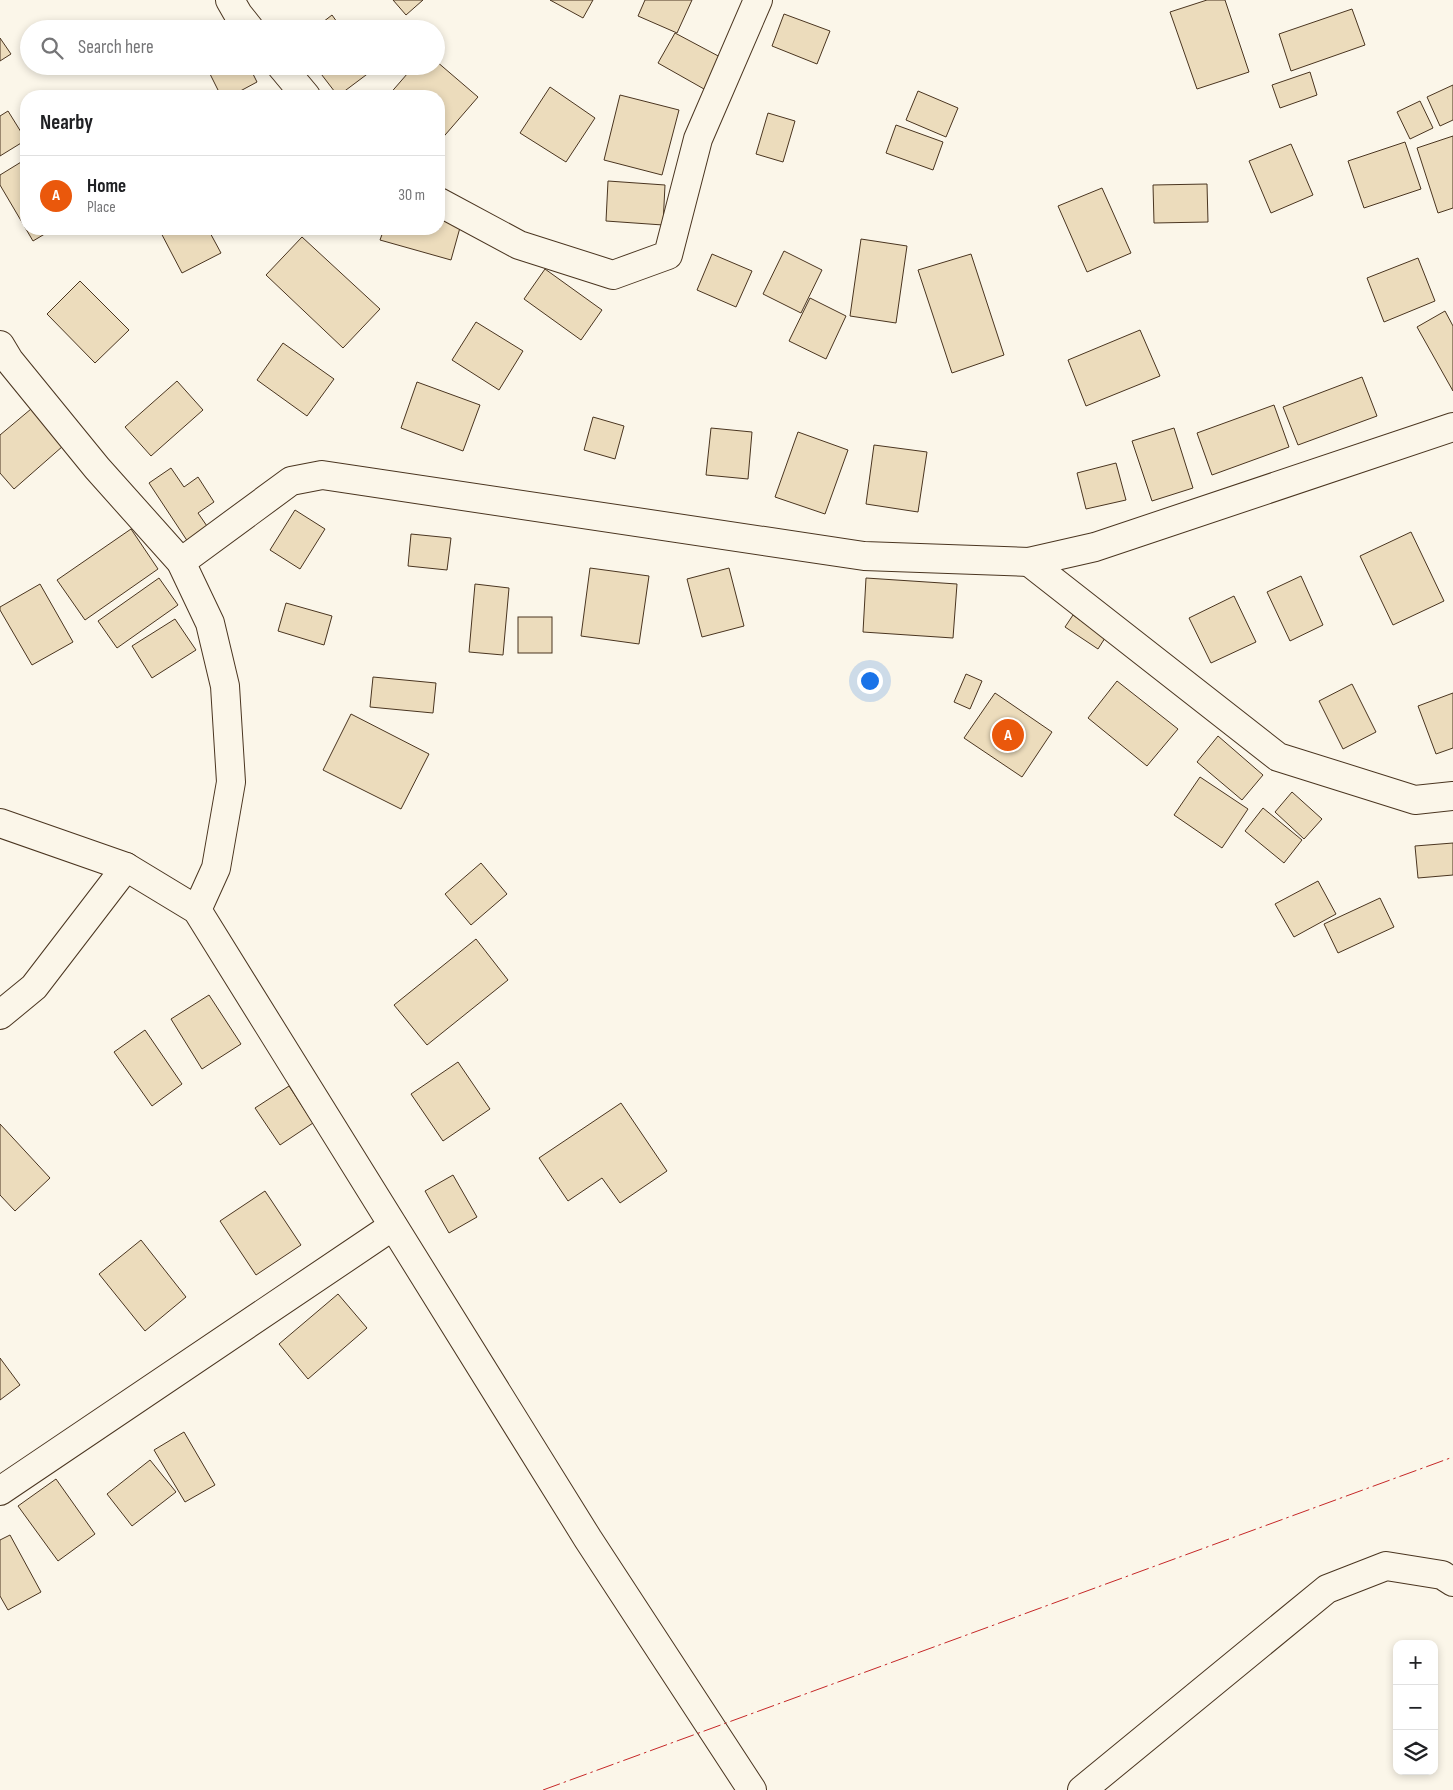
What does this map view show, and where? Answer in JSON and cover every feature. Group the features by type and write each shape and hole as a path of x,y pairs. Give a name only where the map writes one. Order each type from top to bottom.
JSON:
{"street":[{"path":"230,0 243,20"},
{"path":"445,205 519,245 613,275 668,256 698,138 758,0"},
{"path":"288,75 301,90"},
{"path":"0,344 9,360 97,468 181,562 210,623 225,686 231,782 216,868 197,910"},
{"path":"181,562 291,481 322,475 864,556 1029,562 1095,547 1453,427"},
{"path":"1029,562 1278,757 1414,800 1453,796"},
{"path":"0,823 126,867 197,910 588,1539 752,1790"},
{"path":"0,1015 34,987 126,867"},
{"path":"0,1491 393,1226"},
{"path":"1082,1790 1326,1589 1386,1566 1442,1575 1453,1582"}],"building":[{"path":"393,0 423,0 406,15"},
{"path":"550,0 593,0 583,18"},
{"path":"645,0 692,0 677,33 638,16"},
{"path":"1207,0 1225,0 1249,72 1197,89 1170,12"},
{"path":"1352,9 1365,45 1291,71 1279,34"},
{"path":"784,14 830,31 817,64 772,46"},
{"path":"332,15 336,20 326,20"},
{"path":"675,33 722,58 704,89 658,63"},
{"path":"0,38 11,54 0,61"},
{"path":"445,69 478,97 445,135 445,90 393,90 406,75 445,75"},
{"path":"1310,72 1317,95 1280,108 1272,85"},
{"path":"210,75 254,75 257,82 242,90 218,90"},
{"path":"322,75 366,75 346,90 333,90"},
{"path":"1453,85 1453,120 1440,126 1427,97"},
{"path":"550,87 595,118 566,162 520,133"},
{"path":"918,91 958,108 946,137 906,120"},
{"path":"620,95 679,110 662,175 604,160"},
{"path":"1420,101 1433,128 1410,139 1397,112"},
{"path":"8,111 20,130 20,144 0,156 0,116"},
{"path":"768,113 795,121 783,162 756,154"},
{"path":"896,125 943,142 933,170 886,153"},
{"path":"1453,136 1453,208 1438,213 1417,148"},
{"path":"1405,142 1421,189 1364,208 1348,161"},
{"path":"1291,144 1313,195 1271,213 1249,161"},
{"path":"20,163 20,219 0,185 0,175"},
{"path":"608,181 665,185 663,225 606,221"},
{"path":"1207,184 1208,222 1154,223 1153,185"},
{"path":"1102,188 1131,253 1087,272 1058,206"},
{"path":"445,220 461,224 451,260 380,240 382,235 445,235"},
{"path":"29,235 43,235 33,241"},
{"path":"162,235 211,235 221,253 182,273"},
{"path":"302,237 380,309 343,348 266,275"},
{"path":"861,239 907,246 896,323 850,316"},
{"path":"784,251 822,270 801,313 763,294"},
{"path":"712,254 752,271 736,307 697,290"},
{"path":"971,254 1004,355 952,373 918,270"},
{"path":"1418,258 1435,301 1384,322 1367,278"},
{"path":"545,269 602,310 581,340 524,299"},
{"path":"80,281 129,330 95,363 47,314"},
{"path":"810,298 846,316 826,359 789,341"},
{"path":"1445,311 1453,326 1453,391 1417,327"},
{"path":"476,322 523,351 499,390 452,360"},
{"path":"1140,330 1160,376 1086,406 1068,360"},
{"path":"283,343 334,379 307,416 257,380"},
{"path":"1362,377 1377,416 1298,445 1283,407"},
{"path":"177,381 203,410 151,456 125,427"},
{"path":"417,382 480,405 463,451 401,428"},
{"path":"1274,405 1289,447 1212,475 1197,433"},
{"path":"31,409 63,446 14,489 0,473 0,435"},
{"path":"593,417 624,426 615,459 584,450"},
{"path":"711,428 752,432 748,479 706,475"},
{"path":"1174,428 1193,488 1152,501 1132,441"},
{"path":"798,432 848,450 825,514 775,497"},
{"path":"874,445 927,452 918,512 866,504"},
{"path":"1116,463 1126,500 1086,509 1077,473"},
{"path":"171,468 184,487 198,477 214,502 198,513 209,529 188,542 149,483"},
{"path":"295,510 325,529 300,569 270,550"},
{"path":"131,529 158,569 85,620 57,580"},
{"path":"1411,532 1444,601 1393,625 1360,556"},
{"path":"411,534 451,538 447,570 408,566"},
{"path":"590,568 649,576 639,644 581,636"},
{"path":"729,568 744,626 702,637 687,579"},
{"path":"1301,576 1323,625 1290,641 1267,592"},
{"path":"159,578 178,605 117,648 98,621"},
{"path":"866,578 957,584 953,638 863,632"},
{"path":"40,584 73,642 32,665 0,607"},
{"path":"475,584 509,588 503,655 469,652"},
{"path":"1234,596 1256,642 1211,663 1189,618"},
{"path":"286,603 332,616 324,645 278,631"},
{"path":"1073,615 1105,638 1098,649 1065,627"},
{"path":"518,617 552,617 552,653 518,653"},
{"path":"175,619 196,650 152,678 132,646"},
{"path":"966,674 982,681 970,709 954,702"},
{"path":"373,677 436,683 433,713 370,707"},
{"path":"1117,681 1178,729 1147,766 1088,718"},
{"path":"1352,684 1376,732 1343,749 1319,701"},
{"path":"995,693 1052,732 1022,777 964,738"},
{"path":"1453,693 1453,748 1436,754 1418,706"},
{"path":"351,714 429,754 401,809 323,770"},
{"path":"1218,736 1263,775 1242,800 1197,762"},
{"path":"1200,777 1248,809 1222,848 1174,815"},
{"path":"1292,792 1322,819 1304,839 1275,812"},
{"path":"1263,808 1302,840 1284,863 1245,831"},
{"path":"1453,843 1453,875 1418,878 1415,846"},
{"path":"481,863 507,894 471,925 445,894"},
{"path":"1318,881 1336,914 1294,937 1275,904"},
{"path":"1380,898 1394,927 1338,953 1324,924"},
{"path":"476,939 508,980 427,1045 394,1005"},
{"path":"209,995 241,1044 202,1069 171,1019"},
{"path":"145,1030 182,1084 152,1106 114,1052"},
{"path":"458,1062 490,1109 443,1141 411,1094"},
{"path":"289,1086 313,1123 280,1145 255,1108"},
{"path":"621,1103 667,1171 620,1203 602,1178 568,1201 539,1158"},
{"path":"0,1124 50,1178 15,1211 0,1195"},
{"path":"453,1175 477,1217 449,1233 425,1191"},
{"path":"265,1191 301,1245 256,1275 220,1221"},
{"path":"141,1240 186,1297 145,1331 99,1274"},
{"path":"338,1294 367,1328 308,1379 279,1344"},
{"path":"0,1358 20,1385 0,1400"},
{"path":"184,1432 215,1485 185,1502 154,1450"},
{"path":"150,1460 176,1492 132,1526 107,1494"},
{"path":"56,1479 95,1534 58,1561 18,1506"},
{"path":"10,1535 41,1592 8,1610 0,1596 0,1540"}],"power":[{"path":"543,1790 1453,1457"}],"place":[{"name":"Home","path":"1008,735"}]}
